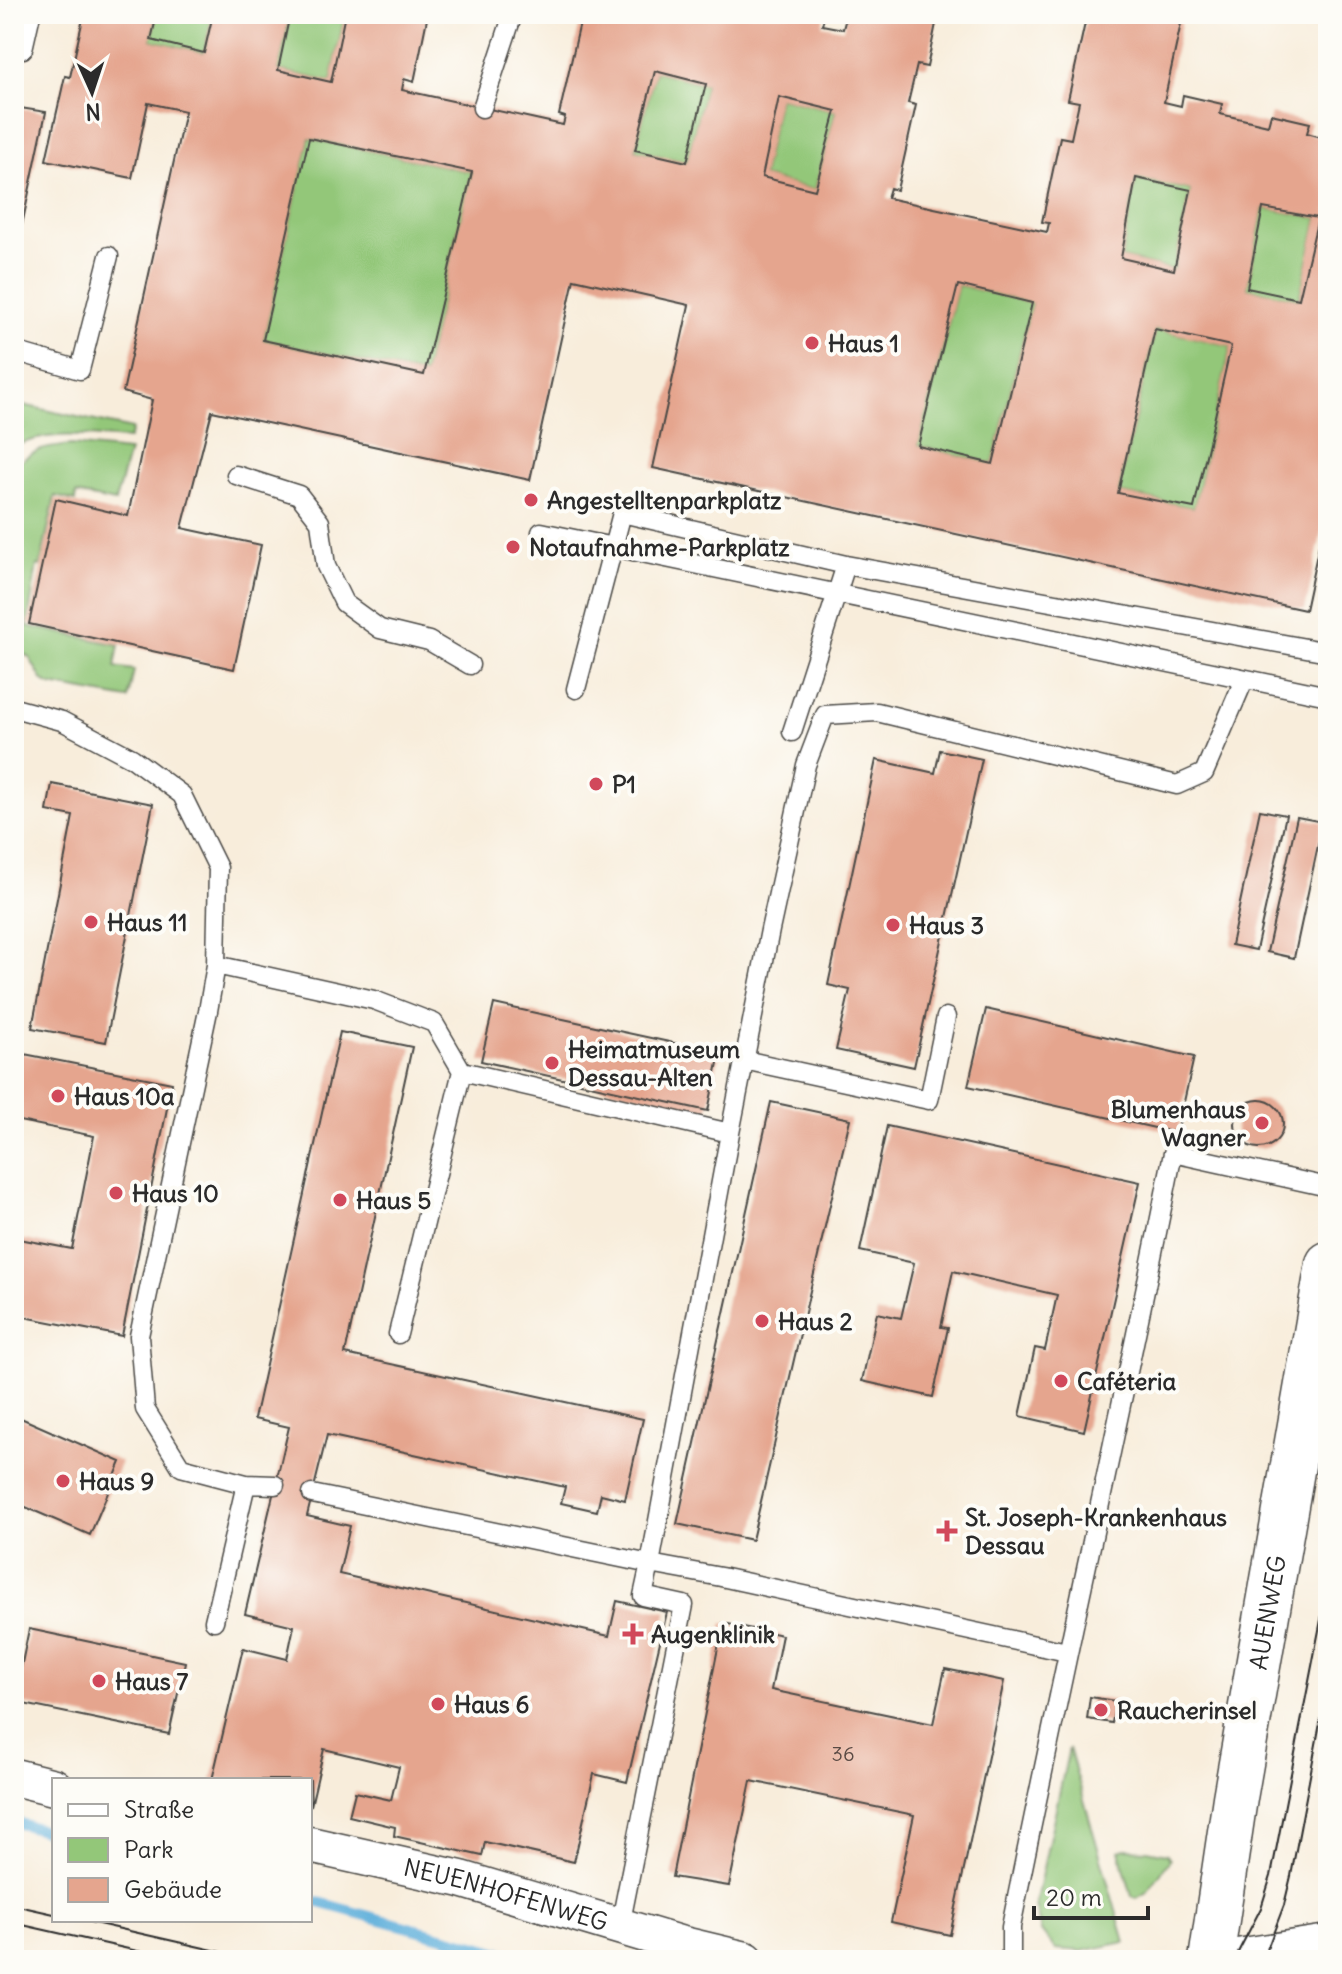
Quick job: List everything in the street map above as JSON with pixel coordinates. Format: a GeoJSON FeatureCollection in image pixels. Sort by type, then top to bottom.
{"type":"FeatureCollection","features":[{"type":"Feature","properties":{"kind":"main road","name":"AUENWEG"},"geometry":{"type":"LineString","coordinates":[[1211,1960],[1245,1739],[1328,1264]]}},
{"type":"Feature","properties":{"kind":"street"},"geometry":{"type":"LineString","coordinates":[[14,1777],[52,1786]]}},
{"type":"Feature","properties":{"kind":"street","name":"NEUENHOFENWEG"},"geometry":{"type":"LineString","coordinates":[[312,1845],[461,1879],[738,1959]]}},
{"type":"Feature","properties":{"kind":"street"},"geometry":{"type":"LineString","coordinates":[[1218,1960],[1328,1943]]}},
{"type":"Feature","properties":{"kind":"lane"},"geometry":{"type":"LineString","coordinates":[[14,47],[23,49],[31,14]]}},
{"type":"Feature","properties":{"kind":"lane"},"geometry":{"type":"LineString","coordinates":[[482,108],[513,14]]}},
{"type":"Feature","properties":{"kind":"lane"},"geometry":{"type":"LineString","coordinates":[[14,351],[80,370],[109,256]]}},
{"type":"Feature","properties":{"kind":"lane"},"geometry":{"type":"LineString","coordinates":[[236,475],[299,495],[320,522],[326,566],[344,603],[380,629],[429,641],[470,665]]}},
{"type":"Feature","properties":{"kind":"lane"},"geometry":{"type":"LineString","coordinates":[[576,689],[622,513],[846,565],[1328,652]]}},
{"type":"Feature","properties":{"kind":"lane"},"geometry":{"type":"LineString","coordinates":[[541,532],[1328,696]]}},
{"type":"Feature","properties":{"kind":"lane"},"geometry":{"type":"LineString","coordinates":[[792,732],[846,565]]}},
{"type":"Feature","properties":{"kind":"lane"},"geometry":{"type":"LineString","coordinates":[[620,1926],[684,1605],[643,1596],[744,1060],[806,765],[825,715],[877,712],[1177,785],[1204,773],[1244,680]]}},
{"type":"Feature","properties":{"kind":"lane"},"geometry":{"type":"LineString","coordinates":[[14,708],[62,721],[132,758],[182,795],[218,868],[216,965],[139,1336],[145,1409],[181,1467],[246,1484],[275,1485]]}},
{"type":"Feature","properties":{"kind":"lane"},"geometry":{"type":"LineString","coordinates":[[216,965],[374,1000],[434,1023],[462,1071],[398,1334]]}},
{"type":"Feature","properties":{"kind":"lane"},"geometry":{"type":"LineString","coordinates":[[744,1060],[929,1100],[946,1017]]}},
{"type":"Feature","properties":{"kind":"lane"},"geometry":{"type":"LineString","coordinates":[[462,1071],[730,1133]]}},
{"type":"Feature","properties":{"kind":"lane"},"geometry":{"type":"LineString","coordinates":[[1011,1960],[1011,1927],[1173,1153],[1328,1187]]}},
{"type":"Feature","properties":{"kind":"lane"},"geometry":{"type":"LineString","coordinates":[[214,1621],[246,1484]]}},
{"type":"Feature","properties":{"kind":"lane"},"geometry":{"type":"LineString","coordinates":[[312,1494],[721,1577],[1067,1652]]}},
{"type":"Feature","properties":{"kind":"green space"},"geometry":{"type":"Polygon","coordinates":[[[157,14],[213,14],[204,53],[151,40],[157,14]]]}},
{"type":"Feature","properties":{"kind":"green space"},"geometry":{"type":"Polygon","coordinates":[[[290,14],[345,14],[331,82],[278,70],[290,14]]]}},
{"type":"Feature","properties":{"kind":"green space"},"geometry":{"type":"Polygon","coordinates":[[[655,71],[706,84],[687,162],[635,150],[655,71]]]}},
{"type":"Feature","properties":{"kind":"green space"},"geometry":{"type":"Polygon","coordinates":[[[779,97],[836,111],[815,190],[762,177],[779,97]]]}},
{"type":"Feature","properties":{"kind":"green space"},"geometry":{"type":"Polygon","coordinates":[[[309,138],[472,172],[424,375],[263,340],[309,138]]]}},
{"type":"Feature","properties":{"kind":"green space"},"geometry":{"type":"Polygon","coordinates":[[[1136,178],[1191,190],[1174,270],[1121,258],[1136,178]]]}},
{"type":"Feature","properties":{"kind":"green space"},"geometry":{"type":"Polygon","coordinates":[[[1263,208],[1318,218],[1299,299],[1247,288],[1263,208]]]}},
{"type":"Feature","properties":{"kind":"green space"},"geometry":{"type":"Polygon","coordinates":[[[958,285],[1032,303],[993,464],[918,446],[958,285]]]}},
{"type":"Feature","properties":{"kind":"green space"},"geometry":{"type":"Polygon","coordinates":[[[1155,329],[1231,346],[1194,508],[1118,493],[1155,329]]]}},
{"type":"Feature","properties":{"kind":"green space"},"geometry":{"type":"Polygon","coordinates":[[[14,403],[132,429],[129,439],[56,436],[14,447],[14,403]]]}},
{"type":"Feature","properties":{"kind":"green space"},"geometry":{"type":"Polygon","coordinates":[[[72,445],[129,451],[115,502],[76,494],[75,501],[55,496],[40,566],[37,565],[27,626],[119,645],[115,667],[134,670],[128,699],[51,685],[43,681],[29,657],[14,649],[14,467],[41,450],[72,445]]]}},
{"type":"Feature","properties":{"kind":"green space"},"geometry":{"type":"Polygon","coordinates":[[[1069,1748],[1125,1942],[1082,1951],[1055,1949],[1041,1931],[1035,1905],[1069,1748]]]}},
{"type":"Feature","properties":{"kind":"green space"},"geometry":{"type":"Polygon","coordinates":[[[1119,1851],[1167,1854],[1170,1860],[1147,1892],[1137,1898],[1132,1896],[1119,1851]]]}},
{"type":"Feature","properties":{"kind":"building","name":"Haus 1"},"geometry":{"type":"Polygon","coordinates":[[[84,14],[157,14],[151,40],[204,53],[213,14],[290,14],[278,70],[331,82],[345,14],[428,14],[414,82],[404,79],[402,90],[563,125],[565,117],[559,115],[582,14],[825,14],[822,25],[843,29],[847,14],[938,14],[927,67],[917,65],[908,103],[916,105],[897,190],[890,188],[887,198],[1047,232],[1049,223],[1042,222],[1060,137],[1071,139],[1079,102],[1068,100],[1087,14],[1183,14],[1164,102],[1181,106],[1183,95],[1222,104],[1220,114],[1268,125],[1271,114],[1310,123],[1307,133],[1328,139],[1328,503],[1305,610],[653,468],[689,305],[574,279],[530,480],[212,411],[182,528],[261,545],[234,669],[29,624],[56,499],[128,516],[152,400],[123,392],[185,111],[148,103],[132,178],[46,160],[65,76],[70,77],[84,14]],[[655,71],[635,150],[687,162],[706,84],[655,71]],[[779,97],[762,177],[815,190],[836,111],[779,97]],[[309,138],[263,340],[424,375],[472,172],[309,138]],[[1136,178],[1121,258],[1174,270],[1191,190],[1136,178]],[[1263,208],[1247,288],[1299,299],[1318,218],[1263,208]],[[958,285],[918,446],[993,464],[1032,303],[958,285]],[[1155,329],[1118,493],[1194,508],[1231,346],[1155,329]]]}},
{"type":"Feature","properties":{"kind":"building"},"geometry":{"type":"Polygon","coordinates":[[[14,107],[46,112],[15,258],[14,257],[14,107]]]}},
{"type":"Feature","properties":{"kind":"building","name":"Haus 3"},"geometry":{"type":"Polygon","coordinates":[[[940,750],[982,759],[914,1067],[836,1050],[850,990],[828,985],[876,760],[935,773],[940,750]]]}},
{"type":"Feature","properties":{"kind":"building","name":"Haus 11"},"geometry":{"type":"Polygon","coordinates":[[[52,784],[153,804],[106,1042],[32,1028],[73,816],[47,811],[52,784]]]}},
{"type":"Feature","properties":{"kind":"building"},"geometry":{"type":"Polygon","coordinates":[[[1260,810],[1286,815],[1256,950],[1231,945],[1260,810]]]}},
{"type":"Feature","properties":{"kind":"building"},"geometry":{"type":"Polygon","coordinates":[[[1297,817],[1323,822],[1294,958],[1267,952],[1297,817]]]}},
{"type":"Feature","properties":{"kind":"building"},"geometry":{"type":"Polygon","coordinates":[[[494,1004],[720,1053],[708,1111],[481,1061],[494,1004]]]}},
{"type":"Feature","properties":{"kind":"building"},"geometry":{"type":"Polygon","coordinates":[[[986,1009],[1194,1057],[1177,1133],[968,1086],[986,1009]]]}},
{"type":"Feature","properties":{"kind":"building","name":"Haus 6"},"geometry":{"type":"Polygon","coordinates":[[[340,1032],[412,1047],[345,1354],[643,1419],[625,1500],[601,1494],[597,1511],[561,1503],[565,1487],[327,1435],[307,1516],[350,1526],[339,1574],[609,1636],[617,1601],[667,1612],[627,1782],[594,1774],[574,1862],[485,1842],[482,1856],[394,1836],[395,1827],[349,1816],[355,1792],[391,1800],[399,1767],[324,1749],[312,1802],[312,1778],[212,1778],[243,1648],[287,1659],[294,1626],[245,1614],[289,1427],[254,1419],[340,1032]]]}},
{"type":"Feature","properties":{"kind":"building","name":"Haus 10"},"geometry":{"type":"Polygon","coordinates":[[[14,1052],[172,1083],[122,1336],[14,1315],[14,1238],[72,1249],[94,1136],[14,1120],[14,1052]]]}},
{"type":"Feature","properties":{"kind":"building"},"geometry":{"type":"Polygon","coordinates":[[[1259,1100],[1276,1107],[1283,1124],[1276,1141],[1259,1148],[1242,1141],[1235,1124],[1242,1107],[1259,1100]]]}},
{"type":"Feature","properties":{"kind":"building","name":"Haus 2"},"geometry":{"type":"Polygon","coordinates":[[[771,1102],[850,1119],[752,1540],[677,1524],[771,1102]]]}},
{"type":"Feature","properties":{"kind":"building"},"geometry":{"type":"Polygon","coordinates":[[[887,1126],[1140,1182],[1084,1431],[1020,1416],[1035,1348],[1045,1350],[1057,1295],[953,1271],[941,1327],[948,1328],[933,1397],[862,1381],[877,1313],[901,1318],[914,1263],[860,1251],[887,1126]]]}},
{"type":"Feature","properties":{"kind":"building","name":"Haus 9"},"geometry":{"type":"Polygon","coordinates":[[[14,1415],[121,1462],[90,1535],[14,1502],[14,1415]]]}},
{"type":"Feature","properties":{"kind":"building"},"geometry":{"type":"Polygon","coordinates":[[[723,1623],[782,1635],[771,1690],[933,1724],[945,1669],[1004,1681],[950,1935],[891,1922],[914,1815],[751,1781],[729,1886],[672,1877],[723,1623]]]}},
{"type":"Feature","properties":{"kind":"building","name":"Haus 7"},"geometry":{"type":"Polygon","coordinates":[[[29,1629],[185,1662],[169,1734],[14,1702],[29,1629]]]}},
{"type":"Feature","properties":{"kind":"building","name":"Raucherinsel"},"geometry":{"type":"Polygon","coordinates":[[[1090,1697],[1116,1701],[1112,1723],[1087,1719],[1090,1697]]]}},
{"type":"Feature","properties":{"kind":"waterway"},"geometry":{"type":"LineString","coordinates":[[14,1822],[52,1832]]}},
{"type":"Feature","properties":{"kind":"waterway"},"geometry":{"type":"LineString","coordinates":[[312,1901],[527,1960]]}},
{"type":"Feature","properties":{"kind":"tram line"},"geometry":{"type":"LineString","coordinates":[[1234,1960],[1261,1908],[1271,1876],[1328,1584]]}},
{"type":"Feature","properties":{"kind":"tram line"},"geometry":{"type":"LineString","coordinates":[[1263,1960],[1284,1905],[1291,1876],[1328,1681]]}},
{"type":"Feature","properties":{"kind":"tram line"},"geometry":{"type":"LineString","coordinates":[[14,1905],[52,1914]]}},
{"type":"Feature","properties":{"kind":"tram line"},"geometry":{"type":"LineString","coordinates":[[90,1922],[257,1960]]}},
{"type":"Feature","properties":{"kind":"tram line"},"geometry":{"type":"LineString","coordinates":[[14,1923],[177,1960]]}},
{"type":"Feature","properties":{"kind":"place","name":"Haus 1"},"geometry":{"type":"Point","coordinates":[812,343]}},
{"type":"Feature","properties":{"kind":"place","name":"Angestelltenparkplatz"},"geometry":{"type":"Point","coordinates":[531,500]}},
{"type":"Feature","properties":{"kind":"place","name":"Notaufnahme-Parkplatz"},"geometry":{"type":"Point","coordinates":[513,547]}},
{"type":"Feature","properties":{"kind":"place","name":"P1"},"geometry":{"type":"Point","coordinates":[596,784]}},
{"type":"Feature","properties":{"kind":"place","name":"Haus 11"},"geometry":{"type":"Point","coordinates":[91,922]}},
{"type":"Feature","properties":{"kind":"place","name":"Haus 3"},"geometry":{"type":"Point","coordinates":[893,925]}},
{"type":"Feature","properties":{"kind":"place","name":"Heimatmuseum Dessau-Alten"},"geometry":{"type":"Point","coordinates":[552,1063]}},
{"type":"Feature","properties":{"kind":"place","name":"Haus 10a"},"geometry":{"type":"Point","coordinates":[58,1096]}},
{"type":"Feature","properties":{"kind":"place","name":"Blumenhaus Wagner"},"geometry":{"type":"Point","coordinates":[1262,1123]}},
{"type":"Feature","properties":{"kind":"place","name":"Haus 10"},"geometry":{"type":"Point","coordinates":[116,1193]}},
{"type":"Feature","properties":{"kind":"place","name":"Haus 5"},"geometry":{"type":"Point","coordinates":[340,1200]}},
{"type":"Feature","properties":{"kind":"place","name":"Haus 2"},"geometry":{"type":"Point","coordinates":[762,1321]}},
{"type":"Feature","properties":{"kind":"place","name":"Caféteria"},"geometry":{"type":"Point","coordinates":[1061,1381]}},
{"type":"Feature","properties":{"kind":"place","name":"Haus 9"},"geometry":{"type":"Point","coordinates":[63,1481]}},
{"type":"Feature","properties":{"kind":"place","name":"St. Joseph-Krankenhaus Dessau"},"geometry":{"type":"Point","coordinates":[947,1531]}},
{"type":"Feature","properties":{"kind":"place","name":"Augenklinik"},"geometry":{"type":"Point","coordinates":[633,1634]}},
{"type":"Feature","properties":{"kind":"place","name":"Haus 7"},"geometry":{"type":"Point","coordinates":[99,1681]}},
{"type":"Feature","properties":{"kind":"place","name":"Haus 6"},"geometry":{"type":"Point","coordinates":[438,1704]}},
{"type":"Feature","properties":{"kind":"place","name":"Raucherinsel"},"geometry":{"type":"Point","coordinates":[1101,1710]}}]}
